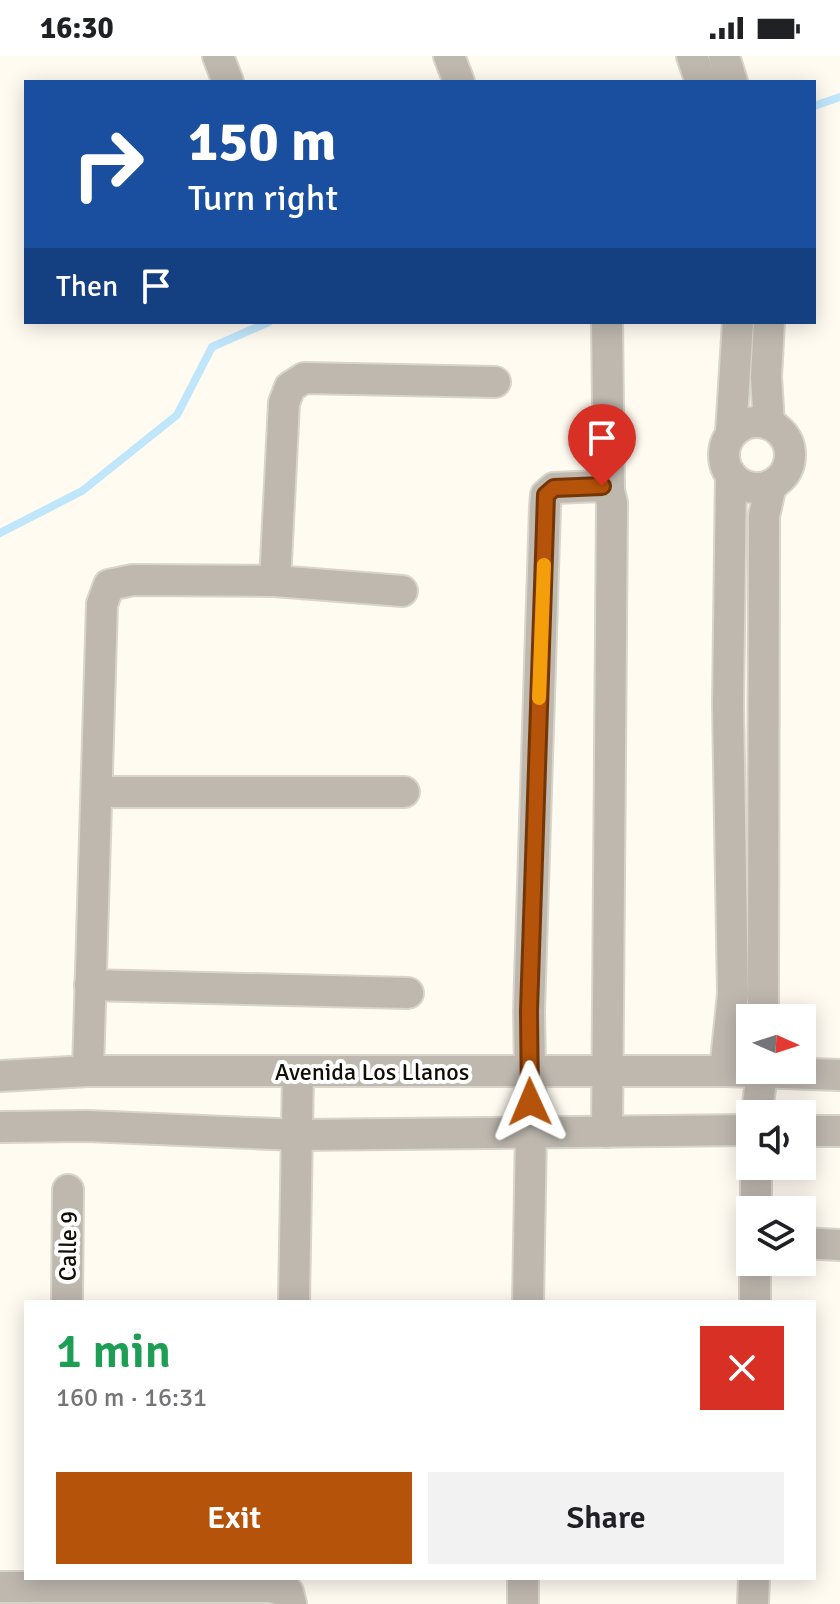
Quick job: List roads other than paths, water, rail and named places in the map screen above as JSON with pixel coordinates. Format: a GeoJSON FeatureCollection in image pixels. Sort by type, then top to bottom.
{"type":"FeatureCollection","features":[{"type":"Feature","properties":{"kind":"street"},"geometry":{"type":"LineString","coordinates":[[218,56],[227,80]]}},
{"type":"Feature","properties":{"kind":"street"},"geometry":{"type":"LineString","coordinates":[[449,56],[458,80]]}},
{"type":"Feature","properties":{"kind":"street"},"geometry":{"type":"LineString","coordinates":[[692,56],[700,80]]}},
{"type":"Feature","properties":{"kind":"street"},"geometry":{"type":"LineString","coordinates":[[724,56],[731,80]]}},
{"type":"Feature","properties":{"kind":"street"},"geometry":{"type":"LineString","coordinates":[[607,324],[609,491],[612,503],[607,1132]]}},
{"type":"Feature","properties":{"kind":"street"},"geometry":{"type":"LineString","coordinates":[[738,324],[731,433],[723,454],[725,466],[731,475],[749,487],[771,485]]}},
{"type":"Feature","properties":{"kind":"street"},"geometry":{"type":"LineString","coordinates":[[769,324],[766,377],[769,424]]}},
{"type":"Feature","properties":{"kind":"street"},"geometry":{"type":"LineString","coordinates":[[275,581],[284,403],[290,387],[304,378],[495,382]]}},
{"type":"Feature","properties":{"kind":"street"},"geometry":{"type":"LineString","coordinates":[[731,433],[749,422],[769,424],[785,438],[789,448],[786,470],[771,485],[764,516],[763,1004]]}},
{"type":"Feature","properties":{"kind":"street"},"geometry":{"type":"LineString","coordinates":[[725,1071],[733,994],[728,705],[731,475]]}},
{"type":"Feature","properties":{"kind":"street"},"geometry":{"type":"LineString","coordinates":[[528,1300],[529,1072],[546,495],[554,488],[602,486],[609,491]]}},
{"type":"Feature","properties":{"kind":"street"},"geometry":{"type":"LineString","coordinates":[[88,1071],[102,604],[109,585],[133,580],[275,581],[402,591]]}},
{"type":"Feature","properties":{"kind":"street"},"geometry":{"type":"LineString","coordinates":[[97,792],[404,792]]}},
{"type":"Feature","properties":{"kind":"street"},"geometry":{"type":"LineString","coordinates":[[90,985],[408,993]]}},
{"type":"Feature","properties":{"kind":"street","name":"Avenida Los Llanos"},"geometry":{"type":"LineString","coordinates":[[0,1076],[88,1071],[736,1071]]}},
{"type":"Feature","properties":{"kind":"street"},"geometry":{"type":"LineString","coordinates":[[294,1300],[298,1072]]}},
{"type":"Feature","properties":{"kind":"street","name":"Avenida Los Llanos"},"geometry":{"type":"LineString","coordinates":[[816,1074],[840,1075]]}},
{"type":"Feature","properties":{"kind":"street"},"geometry":{"type":"LineString","coordinates":[[0,1127],[87,1126],[298,1135],[736,1130]]}},
{"type":"Feature","properties":{"kind":"street"},"geometry":{"type":"LineString","coordinates":[[816,1131],[840,1131]]}},
{"type":"Feature","properties":{"kind":"street","name":"Calle 9"},"geometry":{"type":"LineString","coordinates":[[67,1300],[68,1190]]}},
{"type":"Feature","properties":{"kind":"street"},"geometry":{"type":"LineString","coordinates":[[816,1244],[840,1245]]}},
{"type":"Feature","properties":{"kind":"street"},"geometry":{"type":"LineString","coordinates":[[755,1276],[755,1300]]}},
{"type":"Feature","properties":{"kind":"street"},"geometry":{"type":"LineString","coordinates":[[523,1580],[523,1604]]}},
{"type":"Feature","properties":{"kind":"street"},"geometry":{"type":"LineString","coordinates":[[753,1604],[754,1580]]}},
{"type":"Feature","properties":{"kind":"street"},"geometry":{"type":"LineString","coordinates":[[0,1587],[62,1590],[271,1587],[289,1598]]}},
{"type":"Feature","properties":{"kind":"waterway"},"geometry":{"type":"LineString","coordinates":[[816,105],[840,97]]}},
{"type":"Feature","properties":{"kind":"waterway"},"geometry":{"type":"LineString","coordinates":[[0,533],[82,491],[177,415],[212,347],[264,324]]}}]}
